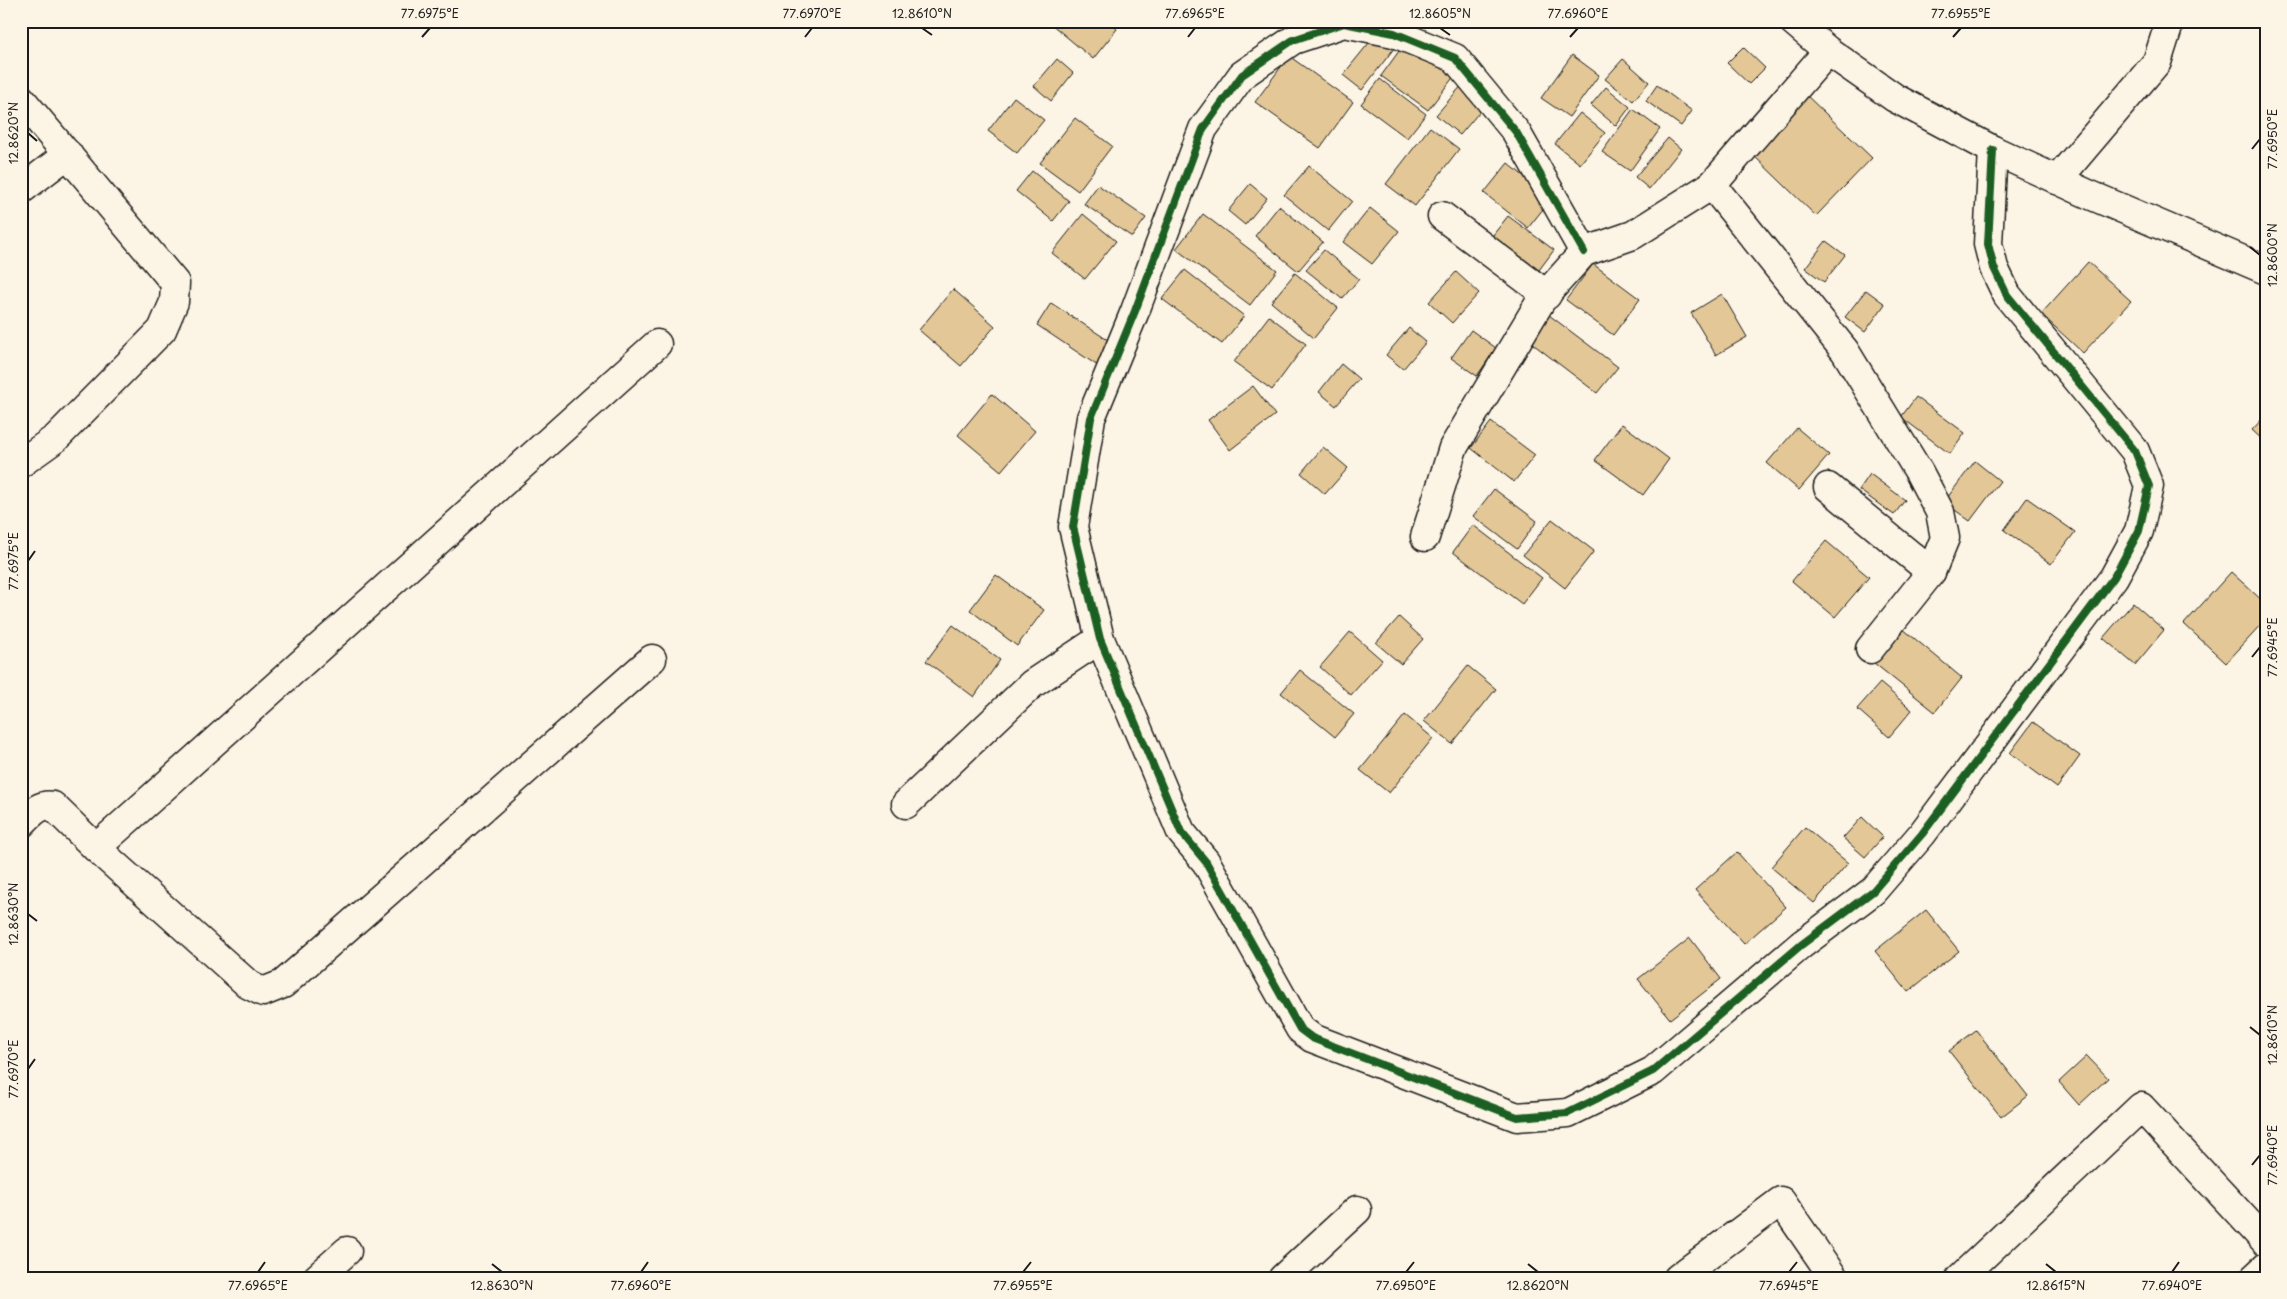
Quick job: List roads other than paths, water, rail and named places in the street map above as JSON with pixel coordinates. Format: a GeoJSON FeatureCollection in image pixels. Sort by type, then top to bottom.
{"type":"FeatureCollection","features":[{"type":"Feature","properties":{"kind":"street"},"geometry":{"type":"LineString","coordinates":[[1793,21],[1828,51],[1895,98],[1993,150],[2266,270]]}},
{"type":"Feature","properties":{"kind":"street"},"geometry":{"type":"LineString","coordinates":[[2058,180],[2157,62],[2170,21]]}},
{"type":"Feature","properties":{"kind":"street"},"geometry":{"type":"LineString","coordinates":[[1584,252],[1516,132],[1455,58],[1394,33],[1344,23],[1293,40],[1242,74],[1202,128],[1135,311],[1091,418],[1073,527],[1100,639],[1181,832],[1206,862],[1300,1029],[1312,1038],[1517,1117],[1568,1112],[1653,1071],[1801,945],[1873,891],[1922,834],[2114,577],[2139,531],[2149,486],[2135,451],[2006,295],[1994,268],[1988,244],[1993,150]]}},
{"type":"Feature","properties":{"kind":"street"},"geometry":{"type":"LineString","coordinates":[[1425,537],[1452,448],[1546,295],[1584,252],[1633,236],[1712,185],[1828,51]]}},
{"type":"Feature","properties":{"kind":"street"},"geometry":{"type":"LineString","coordinates":[[21,99],[175,282],[174,302],[162,330],[56,438],[21,463]]}},
{"type":"Feature","properties":{"kind":"street"},"geometry":{"type":"LineString","coordinates":[[21,190],[68,154]]}},
{"type":"Feature","properties":{"kind":"street"},"geometry":{"type":"LineString","coordinates":[[1712,185],[1845,352],[1919,472],[1940,512],[1945,538],[1932,572],[1870,649]]}},
{"type":"Feature","properties":{"kind":"street"},"geometry":{"type":"LineString","coordinates":[[1442,216],[1546,295]]}},
{"type":"Feature","properties":{"kind":"street"},"geometry":{"type":"LineString","coordinates":[[96,848],[657,344]]}},
{"type":"Feature","properties":{"kind":"street"},"geometry":{"type":"LineString","coordinates":[[1828,486],[1932,572]]}},
{"type":"Feature","properties":{"kind":"street"},"geometry":{"type":"LineString","coordinates":[[906,804],[1032,684],[1100,639]]}},
{"type":"Feature","properties":{"kind":"street"},"geometry":{"type":"LineString","coordinates":[[21,824],[39,807],[46,804],[52,806],[249,986],[263,992],[283,984],[652,659]]}},
{"type":"Feature","properties":{"kind":"street"},"geometry":{"type":"LineString","coordinates":[[1960,1278],[2141,1107],[2266,1242]]}},
{"type":"Feature","properties":{"kind":"street"},"geometry":{"type":"LineString","coordinates":[[1678,1278],[1781,1201],[1834,1278]]}},
{"type":"Feature","properties":{"kind":"street"},"geometry":{"type":"LineString","coordinates":[[1283,1278],[1357,1210]]}},
{"type":"Feature","properties":{"kind":"street"},"geometry":{"type":"LineString","coordinates":[[317,1278],[347,1251]]}},
{"type":"Feature","properties":{"kind":"street"},"geometry":{"type":"LineString","coordinates":[[2254,1278],[2266,1267]]}}]}
